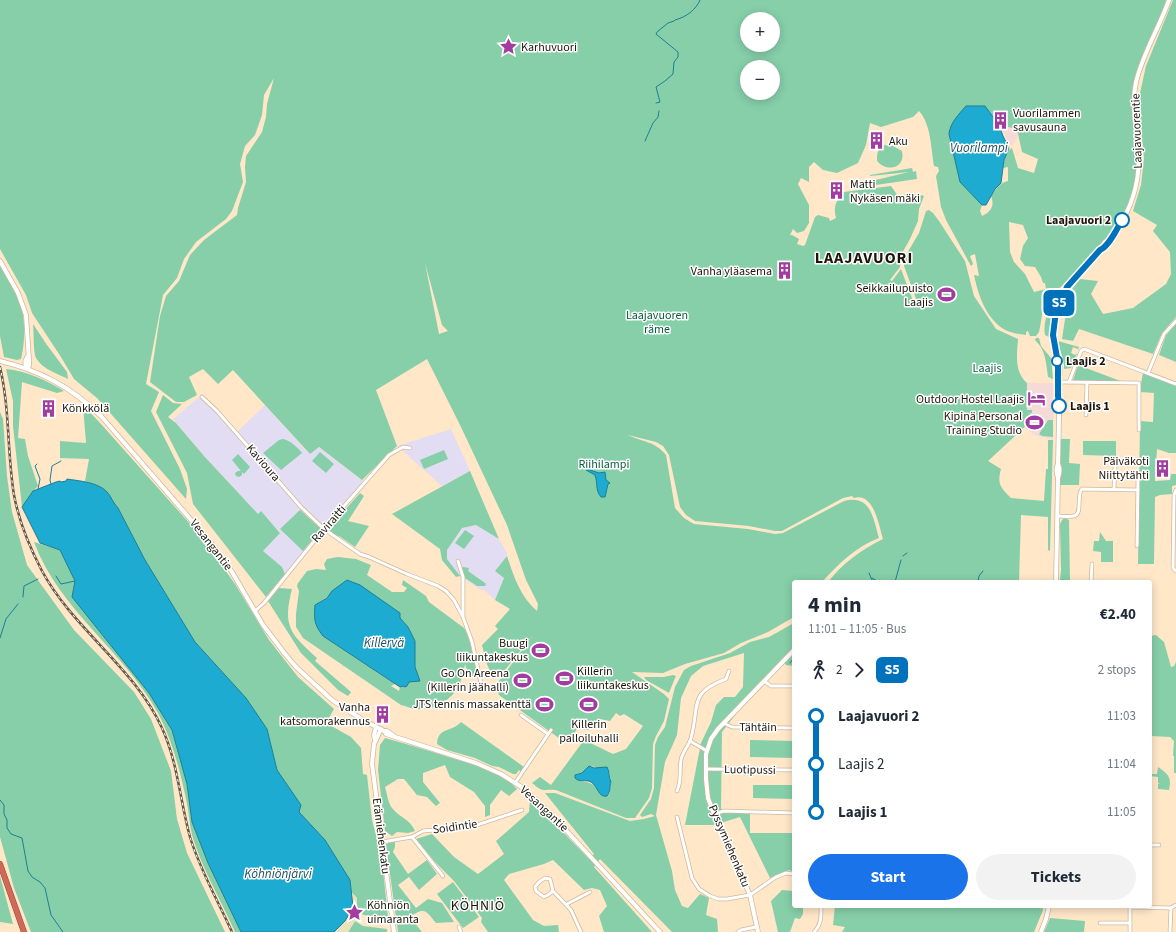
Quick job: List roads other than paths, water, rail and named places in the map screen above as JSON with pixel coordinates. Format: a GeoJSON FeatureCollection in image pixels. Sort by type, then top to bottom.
{"type":"FeatureCollection","features":[{"type":"Feature","properties":{"kind":"highway"},"geometry":{"type":"LineString","coordinates":[[0,864],[24,932]]}},
{"type":"Feature","properties":{"kind":"street","name":"Laajavuorentie"},"geometry":{"type":"LineString","coordinates":[[1056,580],[1058,478],[1056,475],[1056,467],[1058,464],[1060,366],[1058,363],[1054,342],[1053,328],[1055,316],[1059,303],[1067,287],[1101,247],[1111,238],[1126,213],[1138,178],[1138,148],[1134,104],[1136,83],[1145,55],[1169,0]]}},
{"type":"Feature","properties":{"kind":"street"},"geometry":{"type":"LineString","coordinates":[[0,262],[18,293],[26,315],[29,338],[29,366],[27,368]]}},
{"type":"Feature","properties":{"kind":"street"},"geometry":{"type":"LineString","coordinates":[[1148,373],[1164,334],[1176,321]]}},
{"type":"Feature","properties":{"kind":"street"},"geometry":{"type":"LineString","coordinates":[[1069,382],[1081,351],[1084,349],[1176,384]]}},
{"type":"Feature","properties":{"kind":"street","name":"Vesangantie"},"geometry":{"type":"LineString","coordinates":[[0,361],[27,368],[48,377],[67,388],[89,404],[101,416],[212,544],[232,572],[271,636],[285,654],[306,677],[332,700],[394,736],[476,763],[501,774],[515,783],[533,796],[552,815],[660,932]]}},
{"type":"Feature","properties":{"kind":"street","name":"Laajavuorentie"},"geometry":{"type":"LineString","coordinates":[[1058,363],[1059,399]]}},
{"type":"Feature","properties":{"kind":"street"},"geometry":{"type":"LineString","coordinates":[[1060,382],[1139,383],[1139,430]]}},
{"type":"Feature","properties":{"kind":"street"},"geometry":{"type":"LineString","coordinates":[[1086,415],[1087,383]]}},
{"type":"Feature","properties":{"kind":"street","name":"Kavioura"},"geometry":{"type":"LineString","coordinates":[[202,397],[217,411],[304,511],[324,529],[360,554],[438,586],[446,591],[454,600],[463,617]]}},
{"type":"Feature","properties":{"kind":"street","name":"Raviraitti"},"geometry":{"type":"LineString","coordinates":[[255,611],[389,455],[403,447],[410,448]]}},
{"type":"Feature","properties":{"kind":"street"},"geometry":{"type":"LineString","coordinates":[[1114,489],[1115,465]]}},
{"type":"Feature","properties":{"kind":"street"},"geometry":{"type":"LineString","coordinates":[[1137,546],[1138,477]]}},
{"type":"Feature","properties":{"kind":"street"},"geometry":{"type":"LineString","coordinates":[[1057,516],[1073,516],[1077,514],[1079,510],[1079,492],[1082,489],[1138,490]]}},
{"type":"Feature","properties":{"kind":"street"},"geometry":{"type":"LineString","coordinates":[[1176,490],[1174,495],[1175,541],[1173,568],[1176,572]]}},
{"type":"Feature","properties":{"kind":"street"},"geometry":{"type":"LineString","coordinates":[[458,561],[463,576],[463,617],[472,642],[482,688]]}},
{"type":"Feature","properties":{"kind":"street"},"geometry":{"type":"LineString","coordinates":[[1091,580],[1092,564]]}},
{"type":"Feature","properties":{"kind":"street","name":"Pyssymiehenkatu"},"geometry":{"type":"LineString","coordinates":[[758,932],[750,895],[714,814],[707,790],[707,751],[711,739],[723,723],[792,652]]}},
{"type":"Feature","properties":{"kind":"street"},"geometry":{"type":"LineString","coordinates":[[677,791],[680,785],[681,759],[690,741],[698,697],[706,688],[726,679],[729,671]]}},
{"type":"Feature","properties":{"kind":"street"},"geometry":{"type":"LineString","coordinates":[[764,681],[771,686],[792,686]]}},
{"type":"Feature","properties":{"kind":"street"},"geometry":{"type":"LineString","coordinates":[[521,715],[548,734]]}},
{"type":"Feature","properties":{"kind":"street","name":"Tähtäin"},"geometry":{"type":"LineString","coordinates":[[723,723],[732,727],[792,728]]}},
{"type":"Feature","properties":{"kind":"street","name":"Erämiehenkatu"},"geometry":{"type":"LineString","coordinates":[[380,729],[374,735],[375,740],[372,753],[372,764],[394,932]]}},
{"type":"Feature","properties":{"kind":"street"},"geometry":{"type":"LineString","coordinates":[[515,783],[551,730]]}},
{"type":"Feature","properties":{"kind":"street"},"geometry":{"type":"LineString","coordinates":[[690,741],[707,751]]}},
{"type":"Feature","properties":{"kind":"street","name":"Luotipussi"},"geometry":{"type":"LineString","coordinates":[[706,769],[792,770]]}},
{"type":"Feature","properties":{"kind":"street","name":"Soidintie"},"geometry":{"type":"LineString","coordinates":[[382,842],[412,837],[423,831],[470,827],[512,812],[522,810]]}},
{"type":"Feature","properties":{"kind":"street"},"geometry":{"type":"LineString","coordinates":[[714,814],[724,811],[792,812]]}},
{"type":"Feature","properties":{"kind":"street"},"geometry":{"type":"LineString","coordinates":[[676,817],[690,873],[699,889],[710,896],[722,899],[750,895],[776,877],[786,873],[792,874]]}},
{"type":"Feature","properties":{"kind":"street"},"geometry":{"type":"LineString","coordinates":[[412,837],[442,876]]}},
{"type":"Feature","properties":{"kind":"street"},"geometry":{"type":"LineString","coordinates":[[1152,845],[1159,845]]}},
{"type":"Feature","properties":{"kind":"street"},"geometry":{"type":"LineString","coordinates":[[553,890],[544,897],[536,891],[535,887],[539,882],[547,878],[551,881],[553,890],[567,904],[581,932]]}},
{"type":"Feature","properties":{"kind":"street"},"geometry":{"type":"LineString","coordinates":[[567,904],[590,892]]}},
{"type":"Feature","properties":{"kind":"street"},"geometry":{"type":"LineString","coordinates":[[1152,908],[1171,908],[1176,905]]}},
{"type":"Feature","properties":{"kind":"street"},"geometry":{"type":"LineString","coordinates":[[814,932],[820,925],[821,908]]}},
{"type":"Feature","properties":{"kind":"street"},"geometry":{"type":"LineString","coordinates":[[1041,932],[1048,908]]}},
{"type":"Feature","properties":{"kind":"street"},"geometry":{"type":"LineString","coordinates":[[1130,908],[1130,932]]}},
{"type":"Feature","properties":{"kind":"street"},"geometry":{"type":"LineString","coordinates":[[1170,932],[1171,908]]}},
{"type":"Feature","properties":{"kind":"street"},"geometry":{"type":"LineString","coordinates":[[1100,922],[1130,923]]}},
{"type":"Feature","properties":{"kind":"street"},"geometry":{"type":"LineString","coordinates":[[459,927],[461,932]]}},
{"type":"Feature","properties":{"kind":"street"},"geometry":{"type":"LineString","coordinates":[[738,932],[756,927]]}},
{"type":"Feature","properties":{"kind":"water","name":"Vuorilampi"},"geometry":{"type":"Polygon","coordinates":[[[966,106],[985,106],[999,125],[1009,148],[1004,160],[1001,183],[995,189],[986,205],[982,205],[960,182],[949,134],[953,122],[966,106]]]}},
{"type":"Feature","properties":{"kind":"water","name":"Riihilampi"},"geometry":{"type":"Polygon","coordinates":[[[585,466],[590,470],[599,473],[605,472],[606,480],[610,483],[608,484],[605,497],[601,497],[599,494],[595,475],[586,470],[585,466]]]}},
{"type":"Feature","properties":{"kind":"water","name":"Köhniönjärvi"},"geometry":{"type":"Polygon","coordinates":[[[67,479],[94,484],[99,486],[108,494],[118,508],[145,560],[195,642],[246,698],[267,729],[277,770],[301,805],[299,812],[325,840],[350,880],[353,907],[345,921],[334,932],[241,932],[208,863],[192,822],[187,784],[172,730],[149,693],[72,597],[75,581],[60,550],[40,543],[22,507],[33,491],[56,482],[66,481],[67,479]]]}},
{"type":"Feature","properties":{"kind":"water","name":"Killervä"},"geometry":{"type":"Polygon","coordinates":[[[347,580],[360,585],[400,613],[400,618],[408,627],[415,641],[415,667],[420,681],[409,682],[407,686],[400,687],[323,636],[315,622],[315,605],[327,598],[332,591],[347,580]]]}},
{"type":"Feature","properties":{"kind":"water"},"geometry":{"type":"Polygon","coordinates":[[[589,766],[594,768],[607,767],[611,782],[607,796],[600,794],[591,782],[575,778],[575,775],[582,773],[589,766]]]}},
{"type":"Feature","properties":{"kind":"waterway"},"geometry":{"type":"LineString","coordinates":[[656,103],[660,102],[656,87],[673,74],[674,62],[678,57],[678,52],[656,34],[668,23],[690,13],[700,0]]}},
{"type":"Feature","properties":{"kind":"waterway"},"geometry":{"type":"LineString","coordinates":[[645,141],[653,123],[658,117],[659,111]]}},
{"type":"Feature","properties":{"kind":"waterway"},"geometry":{"type":"LineString","coordinates":[[51,484],[50,480],[52,466],[61,461]]}},
{"type":"Feature","properties":{"kind":"waterway"},"geometry":{"type":"LineString","coordinates":[[37,464],[35,466],[40,479],[38,489]]}},
{"type":"Feature","properties":{"kind":"waterway"},"geometry":{"type":"LineString","coordinates":[[903,556],[907,553]]}},
{"type":"Feature","properties":{"kind":"waterway"},"geometry":{"type":"LineString","coordinates":[[896,580],[901,560]]}},
{"type":"Feature","properties":{"kind":"waterway"},"geometry":{"type":"LineString","coordinates":[[978,580],[979,576],[983,571]]}},
{"type":"Feature","properties":{"kind":"waterway"},"geometry":{"type":"LineString","coordinates":[[869,573],[872,580]]}},
{"type":"Feature","properties":{"kind":"waterway"},"geometry":{"type":"LineString","coordinates":[[56,576],[61,584],[75,581]]}},
{"type":"Feature","properties":{"kind":"waterway"},"geometry":{"type":"LineString","coordinates":[[872,578],[876,580]]}},
{"type":"Feature","properties":{"kind":"waterway"},"geometry":{"type":"LineString","coordinates":[[23,597],[24,586],[38,579]]}},
{"type":"Feature","properties":{"kind":"waterway"},"geometry":{"type":"LineString","coordinates":[[0,638],[6,619],[18,604]]}},
{"type":"Feature","properties":{"kind":"waterway"},"geometry":{"type":"LineString","coordinates":[[0,800],[4,805],[7,828],[11,834],[22,838],[28,871],[32,877],[40,882],[45,888],[51,915],[63,932]]}},
{"type":"Feature","properties":{"kind":"railway"},"geometry":{"type":"LineString","coordinates":[[0,367],[7,415],[14,495],[29,544],[42,571],[55,592],[70,612],[136,686],[150,706],[162,728],[172,755],[194,849],[232,932]]}},
{"type":"Feature","properties":{"kind":"place","name":"Karhuvuori"},"geometry":{"type":"Point","coordinates":[508,47]}},
{"type":"Feature","properties":{"kind":"place","name":"Vuorilammen savusauna"},"geometry":{"type":"Point","coordinates":[1000,120]}},
{"type":"Feature","properties":{"kind":"place","name":"Aku"},"geometry":{"type":"Point","coordinates":[876,141]}},
{"type":"Feature","properties":{"kind":"place","name":"Matti Nykäsen mäki"},"geometry":{"type":"Point","coordinates":[837,191]}},
{"type":"Feature","properties":{"kind":"place","name":"Laajavuori 2"},"geometry":{"type":"Point","coordinates":[1122,220]}},
{"type":"Feature","properties":{"kind":"place","name":"Vanha yläasema"},"geometry":{"type":"Point","coordinates":[785,271]}},
{"type":"Feature","properties":{"kind":"place","name":"Seikkailupuisto Laajis"},"geometry":{"type":"Point","coordinates":[946,295]}},
{"type":"Feature","properties":{"kind":"place","name":"Laajis 2"},"geometry":{"type":"Point","coordinates":[1057,361]}},
{"type":"Feature","properties":{"kind":"place","name":"Outdoor Hostel Laajis"},"geometry":{"type":"Point","coordinates":[1037,399]}},
{"type":"Feature","properties":{"kind":"place","name":"Laajis 1"},"geometry":{"type":"Point","coordinates":[1059,406]}},
{"type":"Feature","properties":{"kind":"place","name":"Könkkölä"},"geometry":{"type":"Point","coordinates":[49,408]}},
{"type":"Feature","properties":{"kind":"place","name":"Kipinä Personal Training Studio"},"geometry":{"type":"Point","coordinates":[1035,423]}},
{"type":"Feature","properties":{"kind":"place","name":"Päiväkoti Niittytähti"},"geometry":{"type":"Point","coordinates":[1162,468]}},
{"type":"Feature","properties":{"kind":"place","name":"Buugi liikuntakeskus"},"geometry":{"type":"Point","coordinates":[541,650]}},
{"type":"Feature","properties":{"kind":"place","name":"Killerin liikuntakeskus"},"geometry":{"type":"Point","coordinates":[564,678]}},
{"type":"Feature","properties":{"kind":"place","name":"Go On Areena (Killerin jäähalli)"},"geometry":{"type":"Point","coordinates":[522,680]}},
{"type":"Feature","properties":{"kind":"place","name":"JTS tennis massakenttä"},"geometry":{"type":"Point","coordinates":[544,704]}},
{"type":"Feature","properties":{"kind":"place","name":"Killerin palloiluhalli"},"geometry":{"type":"Point","coordinates":[589,705]}},
{"type":"Feature","properties":{"kind":"place","name":"Vanha katsomorakennus"},"geometry":{"type":"Point","coordinates":[383,714]}},
{"type":"Feature","properties":{"kind":"place","name":"Köhniön uimaranta"},"geometry":{"type":"Point","coordinates":[354,912]}},
{"type":"Feature","properties":{"kind":"district","name":"LAAJAVUORI"},"geometry":{"type":"Point","coordinates":[864,258]}},
{"type":"Feature","properties":{"kind":"district","name":"KÖHNIÖ"},"geometry":{"type":"Point","coordinates":[478,906]}},
{"type":"Feature","properties":{"kind":"park label","name":"Laajavuoren räme"},"geometry":{"type":"Point","coordinates":[657,322]}},
{"type":"Feature","properties":{"kind":"park label","name":"Laajis"},"geometry":{"type":"Point","coordinates":[987,368]}}]}
